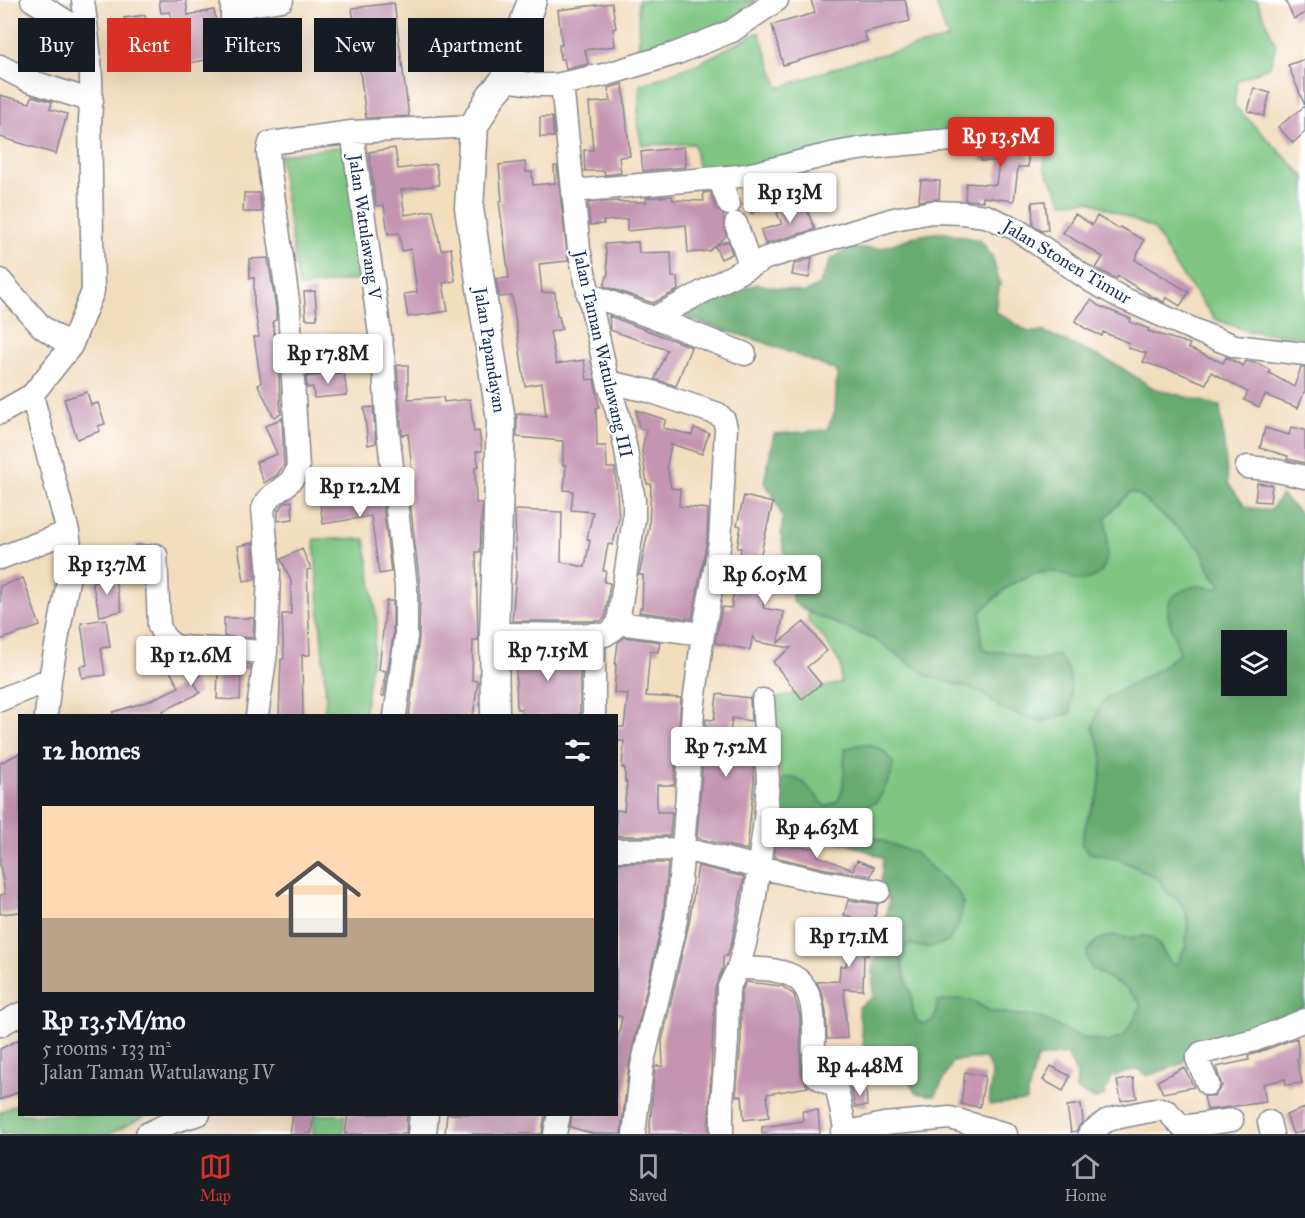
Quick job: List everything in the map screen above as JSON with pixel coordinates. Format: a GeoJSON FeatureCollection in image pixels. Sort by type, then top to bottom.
{"type":"FeatureCollection","features":[{"type":"Feature","properties":{"kind":"main road","name":"Jalan Papandayan"},"geometry":{"type":"LineString","coordinates":[[495,714],[494,633],[501,421],[469,208],[474,126],[490,96],[505,80],[532,0]]}},
{"type":"Feature","properties":{"kind":"main road"},"geometry":{"type":"LineString","coordinates":[[422,1134],[424,1116]]}},
{"type":"Feature","properties":{"kind":"street"},"geometry":{"type":"LineString","coordinates":[[32,0],[62,18]]}},
{"type":"Feature","properties":{"kind":"street"},"geometry":{"type":"LineString","coordinates":[[83,0],[85,18]]}},
{"type":"Feature","properties":{"kind":"street"},"geometry":{"type":"LineString","coordinates":[[232,13],[282,0]]}},
{"type":"Feature","properties":{"kind":"street"},"geometry":{"type":"LineString","coordinates":[[505,80],[537,85],[562,84],[608,75],[701,45],[732,31],[777,0]]}},
{"type":"Feature","properties":{"kind":"street"},"geometry":{"type":"LineString","coordinates":[[0,66],[27,80],[92,101]]}},
{"type":"Feature","properties":{"kind":"street"},"geometry":{"type":"LineString","coordinates":[[0,413],[32,395],[72,346],[93,291],[90,72]]}},
{"type":"Feature","properties":{"kind":"street","name":"Jalan Taman Watulawang III"},"geometry":{"type":"LineString","coordinates":[[562,84],[579,249],[608,382],[624,439],[634,501],[634,518],[618,623]]}},
{"type":"Feature","properties":{"kind":"street"},"geometry":{"type":"LineString","coordinates":[[257,714],[266,652],[269,573],[263,509],[267,500],[294,478],[298,468],[289,308],[268,152],[270,143],[352,132],[474,126]]}},
{"type":"Feature","properties":{"kind":"street","name":"Jalan Watulawang V"},"geometry":{"type":"LineString","coordinates":[[352,132],[383,356],[388,431],[406,588],[406,637],[395,714]]}},
{"type":"Feature","properties":{"kind":"street"},"geometry":{"type":"LineString","coordinates":[[573,191],[757,174],[824,155],[960,139]]}},
{"type":"Feature","properties":{"kind":"street"},"geometry":{"type":"LineString","coordinates":[[720,178],[750,265]]}},
{"type":"Feature","properties":{"kind":"street","name":"Jalan Stonen Timur"},"geometry":{"type":"LineString","coordinates":[[654,318],[766,258],[894,219],[932,212],[962,213],[986,216],[1016,229],[1122,298],[1206,335],[1256,350],[1305,354]]}},
{"type":"Feature","properties":{"kind":"street"},"geometry":{"type":"LineString","coordinates":[[0,280],[42,327],[72,346]]}},
{"type":"Feature","properties":{"kind":"street"},"geometry":{"type":"LineString","coordinates":[[588,294],[745,354]]}},
{"type":"Feature","properties":{"kind":"street"},"geometry":{"type":"LineString","coordinates":[[292,365],[383,356]]}},
{"type":"Feature","properties":{"kind":"street"},"geometry":{"type":"LineString","coordinates":[[608,382],[649,391],[718,414],[724,420],[726,428],[722,521],[693,710],[676,920],[642,1066],[634,1134]]}},
{"type":"Feature","properties":{"kind":"street"},"geometry":{"type":"LineString","coordinates":[[32,395],[69,532],[72,559],[46,714]]}},
{"type":"Feature","properties":{"kind":"street"},"geometry":{"type":"LineString","coordinates":[[1248,466],[1305,477]]}},
{"type":"Feature","properties":{"kind":"street"},"geometry":{"type":"LineString","coordinates":[[0,558],[69,532]]}},
{"type":"Feature","properties":{"kind":"street"},"geometry":{"type":"LineString","coordinates":[[156,555],[159,626],[168,641],[179,647],[266,652]]}},
{"type":"Feature","properties":{"kind":"street"},"geometry":{"type":"LineString","coordinates":[[494,633],[605,635],[618,623],[703,634]]}},
{"type":"Feature","properties":{"kind":"street"},"geometry":{"type":"LineString","coordinates":[[594,634],[594,714]]}},
{"type":"Feature","properties":{"kind":"street"},"geometry":{"type":"LineString","coordinates":[[0,700],[51,679]]}},
{"type":"Feature","properties":{"kind":"street"},"geometry":{"type":"LineString","coordinates":[[722,1134],[728,989],[738,968],[752,914],[765,820],[768,781],[763,700]]}},
{"type":"Feature","properties":{"kind":"street"},"geometry":{"type":"LineString","coordinates":[[618,850],[683,849],[823,882],[879,891]]}},
{"type":"Feature","properties":{"kind":"street"},"geometry":{"type":"LineString","coordinates":[[738,968],[760,968],[791,974],[806,986],[809,992],[814,1029],[814,1073],[818,1078],[833,1084],[837,1089],[844,1133],[884,1124],[950,1118],[1006,1134]]}},
{"type":"Feature","properties":{"kind":"street"},"geometry":{"type":"LineString","coordinates":[[0,1025],[18,1015]]}},
{"type":"Feature","properties":{"kind":"street"},"geometry":{"type":"LineString","coordinates":[[1208,1084],[1197,1059],[1201,1053],[1256,1040],[1305,1020],[1305,1027]]}},
{"type":"Feature","properties":{"kind":"street"},"geometry":{"type":"LineString","coordinates":[[1089,1134],[1106,1121],[1160,1109],[1168,1112],[1182,1128],[1232,1120]]}},
{"type":"Feature","properties":{"kind":"street"},"geometry":{"type":"LineString","coordinates":[[147,1134],[172,1122],[192,1116]]}},
{"type":"Feature","properties":{"kind":"street"},"geometry":{"type":"LineString","coordinates":[[555,1134],[559,1116]]}},
{"type":"Feature","properties":{"kind":"green space"},"geometry":{"type":"Polygon","coordinates":[[[638,0],[756,0],[715,30],[639,56],[638,0]]]}},
{"type":"Feature","properties":{"kind":"green space"},"geometry":{"type":"Polygon","coordinates":[[[935,0],[1257,0],[1276,45],[1270,67],[1237,81],[1234,105],[1305,177],[1305,337],[1247,331],[1215,319],[1176,267],[1154,229],[1090,201],[1063,202],[1044,167],[1048,129],[1010,121],[700,177],[694,144],[642,145],[637,123],[640,85],[699,63],[759,32],[779,88],[854,61],[948,39],[935,0]]]}},
{"type":"Feature","properties":{"kind":"green space"},"geometry":{"type":"Polygon","coordinates":[[[345,146],[366,278],[299,288],[279,155],[345,146]]]}},
{"type":"Feature","properties":{"kind":"green space"},"geometry":{"type":"Polygon","coordinates":[[[941,232],[980,240],[992,256],[1000,283],[995,311],[1028,332],[1045,332],[1117,365],[1153,388],[1220,406],[1228,483],[1246,507],[1271,510],[1281,495],[1305,518],[1305,1006],[1280,1021],[1191,1050],[1182,1064],[1147,1076],[1138,1069],[1111,1077],[1104,1096],[1095,1099],[1076,1090],[1077,1075],[1067,1054],[1037,1058],[1026,1101],[989,1105],[992,1073],[985,1058],[953,1061],[935,1096],[915,1093],[909,1078],[890,1074],[868,1077],[858,1007],[873,997],[873,965],[879,954],[889,900],[881,881],[883,858],[829,838],[772,829],[777,787],[782,779],[789,777],[801,781],[826,807],[838,801],[843,789],[845,749],[872,745],[888,756],[893,763],[891,776],[878,801],[854,813],[854,822],[875,838],[915,853],[958,892],[963,904],[959,924],[948,942],[929,948],[907,944],[902,957],[913,1011],[918,1022],[925,1024],[934,1019],[938,1001],[971,1000],[990,1011],[1041,1018],[1082,1038],[1108,1042],[1124,1036],[1140,1008],[1140,1002],[1126,988],[1091,968],[1086,956],[1088,950],[1097,940],[1113,935],[1126,938],[1146,936],[1155,939],[1170,962],[1176,965],[1186,946],[1188,920],[1184,907],[1175,897],[1168,894],[1159,879],[1117,858],[1090,853],[1081,844],[1087,819],[1098,795],[1102,765],[1102,752],[1093,728],[1098,709],[1106,698],[1158,670],[1180,653],[1168,617],[1170,601],[1175,595],[1196,586],[1217,589],[1221,584],[1213,575],[1200,548],[1139,495],[1130,492],[1106,517],[1106,558],[1099,574],[1091,579],[1080,580],[1053,572],[1031,575],[1012,584],[981,612],[983,649],[989,652],[1002,651],[1037,661],[1056,655],[1062,660],[1069,674],[1071,713],[1044,721],[1025,717],[999,707],[980,691],[928,676],[876,640],[808,612],[793,602],[781,534],[783,519],[773,495],[764,482],[774,434],[827,430],[835,412],[837,371],[763,342],[685,318],[690,310],[713,297],[758,284],[805,293],[819,285],[831,259],[848,249],[882,248],[915,236],[941,232]]]}},
{"type":"Feature","properties":{"kind":"green space"},"geometry":{"type":"Polygon","coordinates":[[[1130,492],[1139,495],[1200,548],[1212,575],[1222,584],[1217,589],[1195,586],[1175,595],[1168,609],[1180,652],[1158,670],[1106,698],[1093,728],[1102,752],[1102,765],[1098,795],[1087,819],[1090,853],[1117,858],[1159,879],[1168,894],[1175,897],[1184,907],[1188,920],[1186,946],[1176,965],[1170,962],[1155,939],[1146,936],[1126,938],[1113,935],[1091,968],[1126,988],[1140,1002],[1141,1008],[1124,1036],[1108,1042],[1082,1038],[1041,1018],[990,1011],[971,1000],[925,1024],[918,1023],[903,970],[902,957],[907,944],[929,948],[963,904],[958,892],[915,853],[875,838],[854,822],[854,813],[878,801],[886,753],[866,744],[845,749],[843,789],[838,801],[826,807],[801,782],[789,778],[782,779],[772,744],[773,699],[841,683],[841,665],[823,637],[808,622],[808,612],[876,640],[928,676],[980,691],[999,707],[1025,717],[1044,721],[1070,713],[1056,655],[1037,661],[1002,651],[989,653],[983,649],[981,642],[981,612],[1004,590],[1032,575],[1053,572],[1080,580],[1107,556],[1106,517],[1130,492]]]}},
{"type":"Feature","properties":{"kind":"green space"},"geometry":{"type":"Polygon","coordinates":[[[314,539],[365,539],[377,622],[364,714],[324,714],[326,697],[314,539]]]}},
{"type":"Feature","properties":{"kind":"green space"},"geometry":{"type":"Polygon","coordinates":[[[18,1103],[18,1116],[145,1116],[110,1134],[0,1134],[0,1112],[18,1103]]]}},
{"type":"Feature","properties":{"kind":"green space"},"geometry":{"type":"Polygon","coordinates":[[[315,1116],[345,1116],[343,1134],[313,1134],[315,1116]]]}},
{"type":"Feature","properties":{"kind":"building"},"geometry":{"type":"Polygon","coordinates":[[[159,0],[186,0],[188,15],[214,10],[216,18],[203,18],[203,61],[191,63],[191,18],[171,18],[170,12],[161,13],[159,0]]]}},
{"type":"Feature","properties":{"kind":"building"},"geometry":{"type":"Polygon","coordinates":[[[811,0],[905,0],[910,21],[864,32],[867,41],[783,65],[772,25],[815,13],[811,0]]]}},
{"type":"Feature","properties":{"kind":"building"},"geometry":{"type":"Polygon","coordinates":[[[1285,0],[1305,0],[1305,13],[1294,19],[1285,0]]]}},
{"type":"Feature","properties":{"kind":"building"},"geometry":{"type":"Polygon","coordinates":[[[394,3],[396,18],[353,18],[352,8],[394,3]]]}},
{"type":"Feature","properties":{"kind":"building"},"geometry":{"type":"Polygon","coordinates":[[[612,3],[616,28],[613,29],[615,46],[585,50],[588,64],[566,69],[564,59],[560,59],[559,45],[562,45],[558,10],[612,3]]]}},
{"type":"Feature","properties":{"kind":"building"},"geometry":{"type":"Polygon","coordinates":[[[145,15],[145,18],[124,18],[145,15]]]}},
{"type":"Feature","properties":{"kind":"building"},"geometry":{"type":"Polygon","coordinates":[[[396,18],[409,116],[366,118],[360,72],[396,72],[396,18]]]}},
{"type":"Feature","properties":{"kind":"building"},"geometry":{"type":"Polygon","coordinates":[[[1305,59],[1305,106],[1288,65],[1305,59]]]}},
{"type":"Feature","properties":{"kind":"building"},"geometry":{"type":"Polygon","coordinates":[[[623,84],[630,156],[619,157],[621,173],[605,175],[604,171],[585,171],[584,150],[593,150],[589,103],[611,101],[608,88],[623,84]]]}},
{"type":"Feature","properties":{"kind":"building"},"geometry":{"type":"Polygon","coordinates":[[[1254,88],[1270,93],[1264,116],[1248,111],[1254,88]]]}},
{"type":"Feature","properties":{"kind":"building"},"geometry":{"type":"Polygon","coordinates":[[[0,95],[30,103],[32,96],[52,102],[50,109],[67,114],[56,154],[0,137],[0,95]]]}},
{"type":"Feature","properties":{"kind":"building"},"geometry":{"type":"Polygon","coordinates":[[[1305,106],[1305,132],[1293,143],[1278,127],[1305,106]]]}},
{"type":"Feature","properties":{"kind":"building"},"geometry":{"type":"Polygon","coordinates":[[[540,117],[552,117],[554,137],[540,137],[540,117]]]}},
{"type":"Feature","properties":{"kind":"building"},"geometry":{"type":"Polygon","coordinates":[[[1001,137],[1028,137],[1028,167],[1018,167],[1014,201],[983,197],[983,201],[965,200],[966,183],[996,185],[999,161],[981,161],[980,140],[1001,140],[1001,137]]]}},
{"type":"Feature","properties":{"kind":"building"},"geometry":{"type":"Polygon","coordinates":[[[684,147],[686,167],[643,171],[641,152],[684,147]]]}},
{"type":"Feature","properties":{"kind":"building"},"geometry":{"type":"Polygon","coordinates":[[[395,148],[398,169],[436,164],[439,185],[401,190],[405,215],[433,210],[441,250],[451,248],[455,281],[443,283],[448,311],[408,317],[404,294],[417,292],[411,249],[402,251],[399,233],[388,234],[384,205],[376,206],[369,152],[395,148]]]}},
{"type":"Feature","properties":{"kind":"building"},"geometry":{"type":"Polygon","coordinates":[[[525,162],[526,172],[532,172],[533,185],[555,183],[554,166],[557,166],[568,261],[539,264],[542,293],[555,292],[557,316],[559,316],[562,329],[550,332],[556,364],[584,360],[587,380],[594,379],[599,407],[596,408],[597,446],[606,446],[607,468],[615,468],[619,518],[613,545],[608,544],[603,571],[606,571],[604,582],[610,583],[605,618],[601,621],[512,621],[516,575],[515,510],[562,512],[561,562],[585,567],[590,540],[587,539],[593,512],[571,510],[573,491],[564,490],[566,465],[563,465],[563,441],[517,437],[517,414],[546,416],[542,383],[525,386],[512,296],[499,297],[496,279],[509,278],[499,201],[502,201],[499,165],[525,162]]]}},
{"type":"Feature","properties":{"kind":"building"},"geometry":{"type":"Polygon","coordinates":[[[921,180],[940,181],[939,199],[919,201],[921,180]]]}},
{"type":"Feature","properties":{"kind":"building"},"geometry":{"type":"Polygon","coordinates":[[[760,189],[768,199],[752,214],[743,204],[760,189]]]}},
{"type":"Feature","properties":{"kind":"building"},"geometry":{"type":"Polygon","coordinates":[[[710,192],[716,209],[723,215],[726,236],[716,245],[728,241],[732,254],[721,259],[715,246],[709,251],[688,253],[686,225],[627,231],[627,219],[603,221],[604,224],[590,225],[588,203],[647,202],[646,198],[672,196],[673,200],[704,201],[703,193],[710,192]]]}},
{"type":"Feature","properties":{"kind":"building"},"geometry":{"type":"Polygon","coordinates":[[[244,193],[259,193],[262,212],[243,212],[244,193]]]}},
{"type":"Feature","properties":{"kind":"building"},"geometry":{"type":"Polygon","coordinates":[[[803,201],[815,229],[765,244],[761,230],[782,224],[777,213],[803,201]]]}},
{"type":"Feature","properties":{"kind":"building"},"geometry":{"type":"Polygon","coordinates":[[[1045,201],[1048,230],[1042,231],[1033,225],[1032,202],[1045,201]]]}},
{"type":"Feature","properties":{"kind":"building"},"geometry":{"type":"Polygon","coordinates":[[[1075,214],[1092,225],[1097,216],[1144,240],[1135,260],[1189,292],[1180,306],[1166,297],[1164,302],[1118,276],[1116,279],[1096,268],[1103,257],[1063,233],[1075,214]]]}},
{"type":"Feature","properties":{"kind":"building"},"geometry":{"type":"Polygon","coordinates":[[[638,242],[639,253],[671,252],[672,277],[677,277],[678,290],[653,303],[604,286],[608,273],[605,244],[638,242]]]}},
{"type":"Feature","properties":{"kind":"building"},"geometry":{"type":"Polygon","coordinates":[[[268,258],[276,309],[276,320],[273,321],[281,414],[274,417],[258,385],[261,383],[254,337],[259,337],[254,304],[254,278],[250,278],[249,259],[268,258]]]}},
{"type":"Feature","properties":{"kind":"building"},"geometry":{"type":"Polygon","coordinates":[[[812,258],[809,278],[792,275],[794,264],[812,258]]]}},
{"type":"Feature","properties":{"kind":"building"},"geometry":{"type":"Polygon","coordinates":[[[315,291],[317,319],[306,319],[304,292],[315,291]]]}},
{"type":"Feature","properties":{"kind":"building"},"geometry":{"type":"Polygon","coordinates":[[[1091,300],[1099,306],[1131,319],[1130,322],[1149,329],[1148,331],[1190,344],[1188,348],[1223,363],[1226,357],[1243,366],[1246,361],[1259,364],[1270,370],[1269,373],[1294,387],[1301,367],[1305,367],[1305,390],[1298,408],[1265,395],[1259,407],[1244,400],[1248,392],[1211,372],[1206,384],[1143,362],[1146,353],[1128,348],[1129,343],[1103,332],[1102,336],[1075,321],[1091,300]]]}},
{"type":"Feature","properties":{"kind":"building"},"geometry":{"type":"Polygon","coordinates":[[[609,316],[691,347],[676,386],[655,379],[667,350],[610,330],[609,316]]]}},
{"type":"Feature","properties":{"kind":"building"},"geometry":{"type":"Polygon","coordinates":[[[397,365],[408,365],[408,399],[443,397],[444,402],[470,399],[474,432],[479,431],[482,451],[476,452],[479,466],[475,467],[476,503],[482,503],[480,552],[476,552],[478,640],[473,640],[472,680],[478,681],[473,714],[409,714],[419,639],[420,587],[408,485],[408,478],[412,478],[408,434],[402,435],[397,365]]]}},
{"type":"Feature","properties":{"kind":"building"},"geometry":{"type":"Polygon","coordinates":[[[344,373],[347,395],[314,398],[313,387],[307,388],[306,377],[344,373]]]}},
{"type":"Feature","properties":{"kind":"building"},"geometry":{"type":"Polygon","coordinates":[[[87,392],[91,405],[98,403],[105,424],[98,426],[100,431],[77,439],[64,399],[87,392]]]}},
{"type":"Feature","properties":{"kind":"building"},"geometry":{"type":"Polygon","coordinates":[[[373,407],[376,443],[368,445],[364,408],[373,407]]]}},
{"type":"Feature","properties":{"kind":"building"},"geometry":{"type":"Polygon","coordinates":[[[636,410],[666,420],[663,428],[692,435],[694,428],[709,433],[702,454],[671,444],[667,466],[671,488],[680,489],[679,506],[708,509],[707,540],[692,619],[639,612],[642,608],[643,575],[639,575],[649,527],[651,484],[647,484],[642,451],[646,430],[639,428],[636,410]]]}},
{"type":"Feature","properties":{"kind":"building"},"geometry":{"type":"Polygon","coordinates":[[[282,418],[284,465],[277,475],[264,483],[256,462],[277,454],[265,426],[282,418]]]}},
{"type":"Feature","properties":{"kind":"building"},"geometry":{"type":"Polygon","coordinates":[[[1291,427],[1305,430],[1305,463],[1287,459],[1288,456],[1260,448],[1265,428],[1289,435],[1291,427]]]}},
{"type":"Feature","properties":{"kind":"building"},"geometry":{"type":"Polygon","coordinates":[[[1257,483],[1272,485],[1270,502],[1255,501],[1257,483]]]}},
{"type":"Feature","properties":{"kind":"building"},"geometry":{"type":"Polygon","coordinates":[[[381,490],[391,572],[379,574],[371,516],[323,524],[319,496],[342,493],[342,496],[381,490]]]}},
{"type":"Feature","properties":{"kind":"building"},"geometry":{"type":"Polygon","coordinates":[[[744,496],[773,503],[759,561],[770,563],[763,608],[784,612],[778,643],[804,622],[827,651],[807,667],[821,684],[802,699],[773,662],[791,648],[757,642],[753,635],[750,650],[715,643],[722,607],[731,608],[741,548],[737,548],[741,526],[737,525],[744,496]]]}},
{"type":"Feature","properties":{"kind":"building"},"geometry":{"type":"Polygon","coordinates":[[[292,501],[293,519],[278,521],[278,510],[286,502],[292,501]]]}},
{"type":"Feature","properties":{"kind":"building"},"geometry":{"type":"Polygon","coordinates":[[[253,543],[255,579],[244,581],[238,546],[253,543]]]}},
{"type":"Feature","properties":{"kind":"building"},"geometry":{"type":"Polygon","coordinates":[[[136,545],[148,545],[143,555],[143,572],[136,573],[136,545]]]}},
{"type":"Feature","properties":{"kind":"building"},"geometry":{"type":"Polygon","coordinates":[[[302,549],[311,569],[307,570],[310,655],[302,655],[303,714],[279,714],[281,659],[284,659],[282,614],[291,614],[291,581],[281,559],[302,549]]]}},
{"type":"Feature","properties":{"kind":"building"},"geometry":{"type":"Polygon","coordinates":[[[114,576],[122,611],[100,616],[92,582],[114,576]]]}},
{"type":"Feature","properties":{"kind":"building"},"geometry":{"type":"Polygon","coordinates":[[[23,578],[40,626],[0,640],[0,586],[23,578]]]}},
{"type":"Feature","properties":{"kind":"building"},"geometry":{"type":"Polygon","coordinates":[[[386,601],[393,601],[393,636],[384,696],[381,696],[386,671],[379,670],[386,601]]]}},
{"type":"Feature","properties":{"kind":"building"},"geometry":{"type":"Polygon","coordinates":[[[224,618],[254,618],[253,638],[224,636],[224,618]]]}},
{"type":"Feature","properties":{"kind":"building"},"geometry":{"type":"Polygon","coordinates":[[[106,619],[110,647],[101,648],[105,675],[82,678],[80,666],[87,665],[81,623],[106,619]]]}},
{"type":"Feature","properties":{"kind":"building"},"geometry":{"type":"Polygon","coordinates":[[[624,637],[660,642],[658,652],[650,651],[646,696],[681,698],[674,785],[657,785],[657,812],[672,812],[670,836],[618,836],[618,810],[624,811],[627,782],[625,782],[625,768],[622,768],[624,741],[618,741],[618,727],[624,727],[628,694],[614,693],[618,643],[624,637]]]}},
{"type":"Feature","properties":{"kind":"building"},"geometry":{"type":"Polygon","coordinates":[[[515,648],[580,648],[580,714],[522,714],[521,709],[517,709],[515,648]]]}},
{"type":"Feature","properties":{"kind":"building"},"geometry":{"type":"Polygon","coordinates":[[[173,659],[251,665],[250,669],[241,669],[240,700],[217,699],[218,672],[186,667],[200,693],[161,714],[113,714],[113,712],[149,701],[179,687],[171,673],[173,659]]]}},
{"type":"Feature","properties":{"kind":"building"},"geometry":{"type":"Polygon","coordinates":[[[717,694],[750,698],[751,721],[732,718],[729,741],[729,747],[752,749],[754,781],[747,850],[697,838],[706,719],[714,720],[717,694]]]}},
{"type":"Feature","properties":{"kind":"building"},"geometry":{"type":"Polygon","coordinates":[[[18,754],[18,912],[0,914],[0,895],[5,894],[0,864],[0,763],[18,754]]]}},
{"type":"Feature","properties":{"kind":"building"},"geometry":{"type":"Polygon","coordinates":[[[776,842],[792,844],[792,847],[818,848],[818,856],[853,870],[857,860],[874,867],[871,876],[774,857],[776,842]]]}},
{"type":"Feature","properties":{"kind":"building"},"geometry":{"type":"Polygon","coordinates":[[[618,863],[668,863],[663,918],[629,1064],[621,1134],[594,1134],[570,1127],[572,1116],[618,1116],[618,1038],[622,1017],[618,1016],[618,863]]]}},
{"type":"Feature","properties":{"kind":"building"},"geometry":{"type":"Polygon","coordinates":[[[698,866],[744,877],[732,941],[727,956],[723,956],[723,968],[715,988],[708,1134],[649,1134],[655,1068],[663,1066],[662,1041],[689,923],[698,866]]]}},
{"type":"Feature","properties":{"kind":"building"},"geometry":{"type":"Polygon","coordinates":[[[848,900],[878,904],[868,955],[864,955],[863,990],[844,989],[847,1038],[827,1039],[826,1012],[817,982],[839,981],[840,966],[846,966],[852,917],[844,915],[848,900]]]}},
{"type":"Feature","properties":{"kind":"building"},"geometry":{"type":"Polygon","coordinates":[[[746,982],[782,986],[794,995],[800,1016],[801,1074],[808,1087],[767,1094],[769,1117],[744,1120],[742,1096],[736,1096],[741,1041],[741,992],[746,982]]]}},
{"type":"Feature","properties":{"kind":"building"},"geometry":{"type":"Polygon","coordinates":[[[1297,1038],[1299,1058],[1297,1059],[1302,1083],[1286,1085],[1285,1079],[1263,1084],[1266,1102],[1207,1110],[1204,1096],[1214,1096],[1222,1086],[1216,1067],[1249,1060],[1248,1056],[1297,1038]]]}},
{"type":"Feature","properties":{"kind":"building"},"geometry":{"type":"Polygon","coordinates":[[[18,1040],[18,1092],[0,1100],[0,1049],[18,1040]]]}},
{"type":"Feature","properties":{"kind":"building"},"geometry":{"type":"Polygon","coordinates":[[[1051,1066],[1070,1076],[1063,1091],[1043,1080],[1051,1066]]]}},
{"type":"Feature","properties":{"kind":"building"},"geometry":{"type":"Polygon","coordinates":[[[1184,1067],[1194,1087],[1163,1093],[1157,1081],[1184,1067]]]}},
{"type":"Feature","properties":{"kind":"building"},"geometry":{"type":"Polygon","coordinates":[[[965,1072],[985,1076],[980,1107],[961,1104],[965,1072]]]}},
{"type":"Feature","properties":{"kind":"building"},"geometry":{"type":"Polygon","coordinates":[[[1133,1078],[1137,1098],[1121,1101],[1117,1081],[1133,1078]]]}},
{"type":"Feature","properties":{"kind":"building"},"geometry":{"type":"Polygon","coordinates":[[[866,1087],[867,1106],[855,1107],[851,1088],[866,1087]]]}},
{"type":"Feature","properties":{"kind":"building"},"geometry":{"type":"Polygon","coordinates":[[[1081,1104],[1083,1121],[1076,1131],[1071,1132],[1067,1106],[1081,1104]]]}},
{"type":"Feature","properties":{"kind":"building"},"geometry":{"type":"Polygon","coordinates":[[[1305,1108],[1305,1131],[1293,1134],[1286,1115],[1305,1108]]]}},
{"type":"Feature","properties":{"kind":"building"},"geometry":{"type":"Polygon","coordinates":[[[818,1110],[820,1134],[762,1134],[762,1127],[803,1121],[802,1111],[818,1110]]]}},
{"type":"Feature","properties":{"kind":"building"},"geometry":{"type":"Polygon","coordinates":[[[293,1116],[314,1116],[311,1134],[290,1134],[293,1116]]]}},
{"type":"Feature","properties":{"kind":"building"},"geometry":{"type":"Polygon","coordinates":[[[348,1116],[407,1116],[406,1134],[345,1134],[348,1116]]]}},
{"type":"Feature","properties":{"kind":"building"},"geometry":{"type":"Polygon","coordinates":[[[447,1116],[545,1116],[542,1134],[445,1134],[447,1116]]]}}]}
